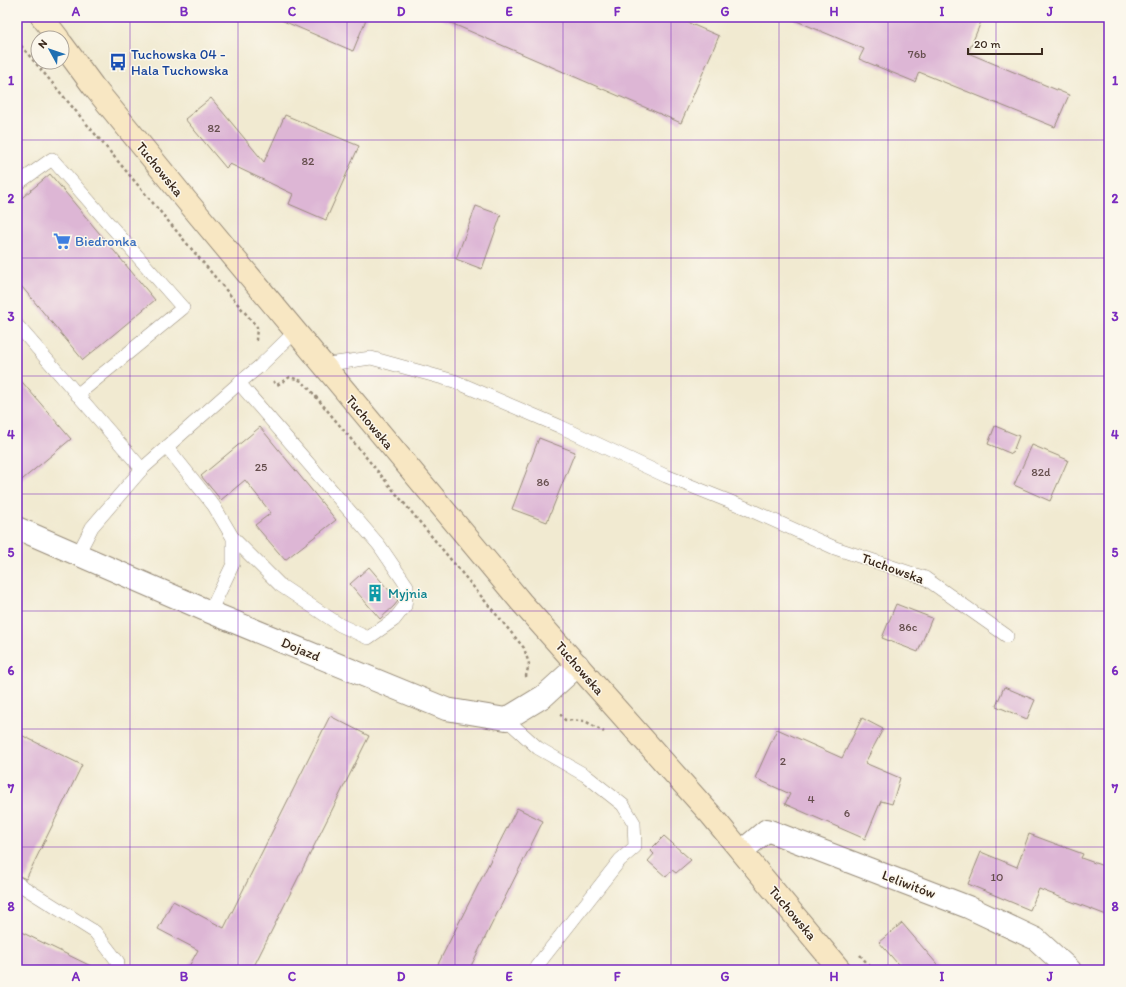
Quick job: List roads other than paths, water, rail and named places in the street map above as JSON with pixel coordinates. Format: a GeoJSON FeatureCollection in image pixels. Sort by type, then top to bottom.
{"type":"FeatureCollection","features":[{"type":"Feature","properties":{"kind":"street"},"geometry":{"type":"LineString","coordinates":[[42,17],[52,30]]}},
{"type":"Feature","properties":{"kind":"street","name":"Tuchowska"},"geometry":{"type":"LineString","coordinates":[[70,55],[93,86],[322,365],[521,602],[742,851],[840,970]]}},
{"type":"Feature","properties":{"kind":"street","name":"Dojazd"},"geometry":{"type":"LineString","coordinates":[[17,528],[210,612],[446,709],[506,719]]}},
{"type":"Feature","properties":{"kind":"street"},"geometry":{"type":"LineString","coordinates":[[506,719],[544,696],[578,665]]}},
{"type":"Feature","properties":{"kind":"street","name":"Leliwitów"},"geometry":{"type":"LineString","coordinates":[[742,851],[767,830],[968,907],[1036,939],[1070,970]]}},
{"type":"Feature","properties":{"kind":"lane"},"geometry":{"type":"LineString","coordinates":[[17,184],[52,160],[183,308],[77,395]]}},
{"type":"Feature","properties":{"kind":"lane"},"geometry":{"type":"LineString","coordinates":[[17,325],[142,469]]}},
{"type":"Feature","properties":{"kind":"lane"},"geometry":{"type":"LineString","coordinates":[[78,554],[92,527],[142,469],[238,383],[260,366],[296,332]]}},
{"type":"Feature","properties":{"kind":"lane","name":"Tuchowska"},"geometry":{"type":"LineString","coordinates":[[322,365],[371,358],[454,381],[559,426],[666,476],[746,508],[835,548],[926,578],[1007,636]]}},
{"type":"Feature","properties":{"kind":"lane"},"geometry":{"type":"LineString","coordinates":[[167,447],[214,506],[233,538],[280,585],[340,625],[368,638],[394,620],[405,606],[407,586],[379,545],[238,383]]}},
{"type":"Feature","properties":{"kind":"lane"},"geometry":{"type":"LineString","coordinates":[[210,612],[234,564],[233,538]]}},
{"type":"Feature","properties":{"kind":"lane"},"geometry":{"type":"LineString","coordinates":[[506,719],[538,748],[585,775],[623,805],[634,823],[635,847],[620,860],[533,969]]}},
{"type":"Feature","properties":{"kind":"lane"},"geometry":{"type":"LineString","coordinates":[[17,883],[94,932],[118,962],[115,970]]}},
{"type":"Feature","properties":{"kind":"place","name":"Tuchowska 04 - Hala Tuchowska"},"geometry":{"type":"Point","coordinates":[118,62]}},
{"type":"Feature","properties":{"kind":"place","name":"Biedronka"},"geometry":{"type":"Point","coordinates":[62,241]}},
{"type":"Feature","properties":{"kind":"place","name":"Myjnia"},"geometry":{"type":"Point","coordinates":[375,593]}}]}
